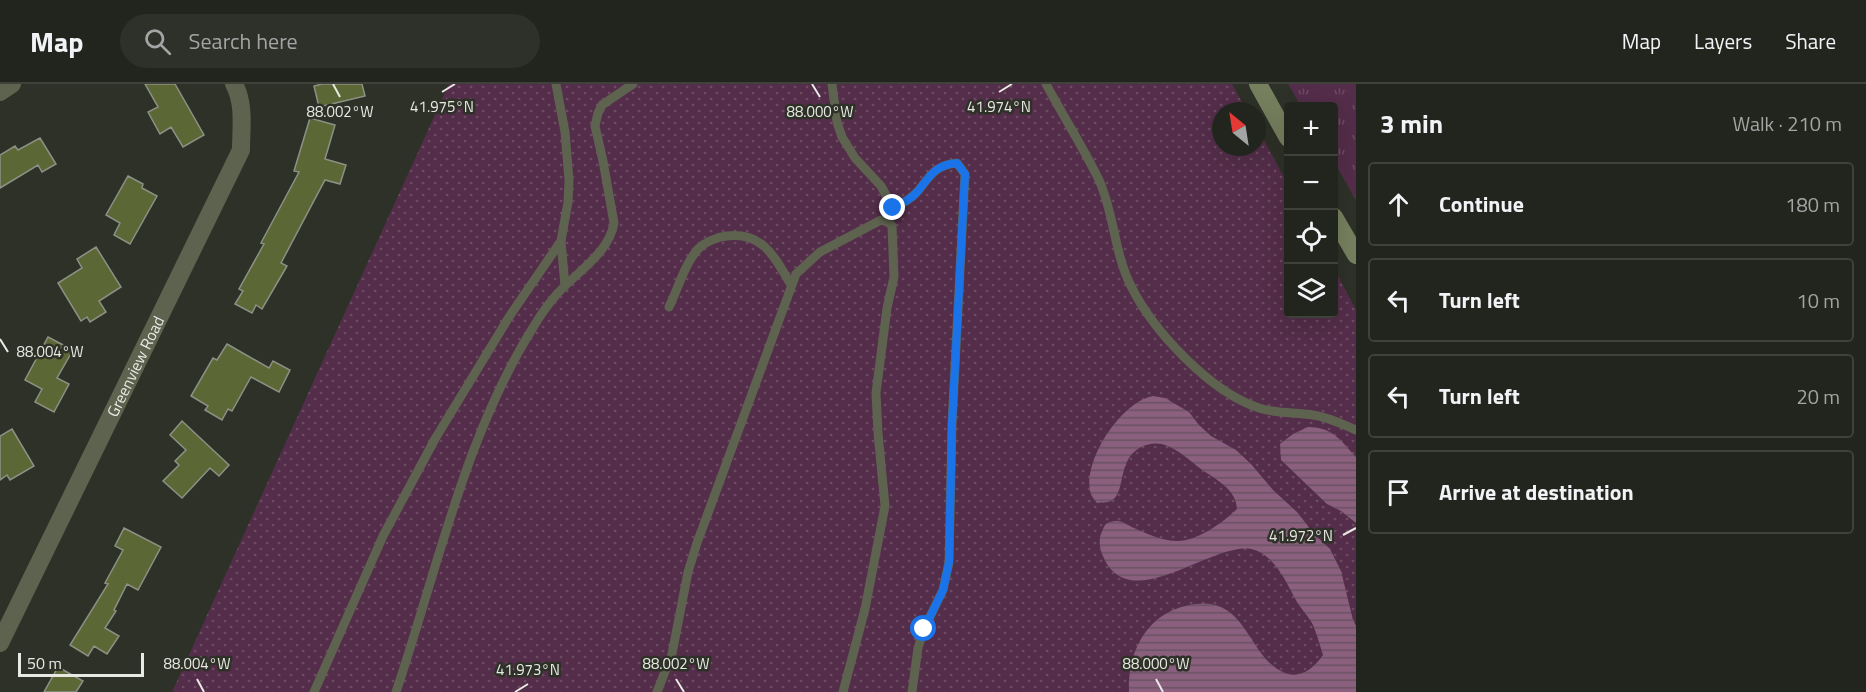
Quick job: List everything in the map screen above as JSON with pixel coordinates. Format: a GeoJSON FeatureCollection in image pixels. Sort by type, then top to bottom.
{"type":"FeatureCollection","features":[{"type":"Feature","properties":{"kind":"main road"},"geometry":{"type":"LineString","coordinates":[[1258,84],[1284,131]]}},
{"type":"Feature","properties":{"kind":"main road"},"geometry":{"type":"LineString","coordinates":[[1338,224],[1356,255]]}},
{"type":"Feature","properties":{"kind":"street"},"geometry":{"type":"LineString","coordinates":[[0,92],[12,84]]}},
{"type":"Feature","properties":{"kind":"street","name":"Greenview Road"},"geometry":{"type":"LineString","coordinates":[[0,643],[241,150],[242,109],[234,84]]}},
{"type":"Feature","properties":{"kind":"lane"},"geometry":{"type":"LineString","coordinates":[[556,84],[563,122],[569,180],[568,202],[561,241],[565,286]]}},
{"type":"Feature","properties":{"kind":"lane"},"geometry":{"type":"LineString","coordinates":[[396,692],[471,457],[505,378],[547,307],[606,245],[613,230],[614,223],[595,126],[597,113],[603,105],[633,84]]}},
{"type":"Feature","properties":{"kind":"lane"},"geometry":{"type":"LineString","coordinates":[[832,84],[837,122],[842,137],[855,158],[882,186],[893,208]]}},
{"type":"Feature","properties":{"kind":"lane"},"geometry":{"type":"LineString","coordinates":[[1046,84],[1099,181],[1110,210],[1112,226],[1130,284],[1156,324],[1188,363],[1228,392],[1259,408],[1315,415],[1356,430]]}},
{"type":"Feature","properties":{"kind":"lane"},"geometry":{"type":"LineString","coordinates":[[888,222],[893,208],[916,193],[929,175],[949,164],[957,163],[965,174],[952,424],[949,562],[943,590],[924,629],[918,648],[912,692]]}},
{"type":"Feature","properties":{"kind":"lane"},"geometry":{"type":"LineString","coordinates":[[657,692],[672,654],[696,543],[796,274],[820,252],[880,220],[892,226],[894,277],[887,308],[876,393],[885,506],[865,609],[843,692]]}},
{"type":"Feature","properties":{"kind":"lane"},"geometry":{"type":"LineString","coordinates":[[669,307],[697,250],[712,240],[724,236],[747,236],[756,240],[776,258],[791,285]]}},
{"type":"Feature","properties":{"kind":"lane"},"geometry":{"type":"LineString","coordinates":[[314,692],[384,536],[431,447],[509,317],[561,241]]}},
{"type":"Feature","properties":{"kind":"green space"},"geometry":{"type":"Polygon","coordinates":[[[449,84],[1232,84],[1242,102],[1212,102],[1212,156],[1266,156],[1266,144],[1284,178],[1284,318],[1338,318],[1338,276],[1356,310],[1356,692],[172,692],[449,84]]]}},
{"type":"Feature","properties":{"kind":"green space"},"geometry":{"type":"Polygon","coordinates":[[[1288,84],[1356,84],[1356,200],[1338,169],[1338,102],[1299,102],[1288,84]]]}},
{"type":"Feature","properties":{"kind":"shaded area"},"geometry":{"type":"Polygon","coordinates":[[[1153,396],[1165,398],[1189,412],[1211,436],[1236,450],[1330,549],[1341,571],[1356,626],[1356,692],[1129,692],[1130,672],[1135,652],[1150,626],[1162,616],[1176,609],[1196,604],[1213,604],[1226,610],[1237,619],[1263,655],[1285,673],[1296,675],[1307,671],[1323,655],[1311,622],[1284,578],[1273,563],[1259,552],[1251,549],[1233,550],[1148,580],[1129,580],[1113,571],[1100,545],[1100,537],[1105,525],[1112,521],[1119,521],[1144,533],[1177,541],[1193,538],[1209,530],[1237,509],[1234,498],[1224,485],[1179,452],[1168,446],[1157,444],[1141,447],[1133,453],[1125,467],[1116,497],[1108,502],[1097,503],[1094,499],[1090,491],[1090,478],[1099,448],[1107,434],[1129,409],[1141,400],[1153,396]]]}},
{"type":"Feature","properties":{"kind":"shaded area"},"geometry":{"type":"Polygon","coordinates":[[[1308,427],[1330,432],[1356,457],[1356,523],[1341,511],[1327,504],[1281,460],[1280,444],[1293,434],[1308,427]]]}},
{"type":"Feature","properties":{"kind":"building"},"geometry":{"type":"Polygon","coordinates":[[[145,84],[175,84],[204,135],[183,147],[171,127],[160,134],[148,112],[158,107],[145,84]]]}},
{"type":"Feature","properties":{"kind":"building"},"geometry":{"type":"Polygon","coordinates":[[[362,84],[365,96],[319,107],[314,86],[362,84]]]}},
{"type":"Feature","properties":{"kind":"building"},"geometry":{"type":"Polygon","coordinates":[[[310,118],[335,125],[325,159],[346,165],[340,184],[325,180],[281,263],[287,266],[262,309],[256,305],[252,313],[235,304],[243,291],[239,289],[299,172],[294,171],[310,118]]]}},
{"type":"Feature","properties":{"kind":"building"},"geometry":{"type":"Polygon","coordinates":[[[40,138],[56,164],[42,172],[38,165],[0,188],[0,155],[15,146],[18,150],[40,138]]]}},
{"type":"Feature","properties":{"kind":"building"},"geometry":{"type":"Polygon","coordinates":[[[128,176],[143,184],[142,188],[157,196],[130,244],[114,235],[120,223],[106,215],[128,176]]]}},
{"type":"Feature","properties":{"kind":"building"},"geometry":{"type":"Polygon","coordinates":[[[96,247],[121,287],[99,301],[106,312],[90,322],[87,317],[81,321],[58,283],[82,268],[77,259],[96,247]]]}},
{"type":"Feature","properties":{"kind":"building"},"geometry":{"type":"Polygon","coordinates":[[[48,337],[73,350],[57,378],[69,384],[54,412],[35,402],[42,389],[25,380],[48,337]]]}},
{"type":"Feature","properties":{"kind":"building"},"geometry":{"type":"Polygon","coordinates":[[[227,344],[269,368],[273,361],[290,370],[279,392],[251,377],[232,411],[228,409],[222,420],[205,410],[208,406],[191,396],[213,358],[217,360],[227,344]]]}},
{"type":"Feature","properties":{"kind":"building"},"geometry":{"type":"Polygon","coordinates":[[[182,421],[229,465],[219,476],[210,468],[182,498],[163,481],[179,465],[175,461],[186,450],[170,435],[182,421]]]}},
{"type":"Feature","properties":{"kind":"building"},"geometry":{"type":"Polygon","coordinates":[[[12,429],[34,466],[10,480],[7,475],[0,480],[0,436],[12,429]]]}},
{"type":"Feature","properties":{"kind":"building"},"geometry":{"type":"Polygon","coordinates":[[[124,528],[161,547],[138,590],[127,584],[114,610],[116,611],[105,628],[119,636],[107,654],[94,646],[88,656],[70,645],[108,584],[105,583],[123,550],[115,546],[124,528]]]}},
{"type":"Feature","properties":{"kind":"building"},"geometry":{"type":"Polygon","coordinates":[[[58,667],[83,681],[76,692],[44,692],[58,667]]]}},
{"type":"Feature","properties":{"kind":"route"},"geometry":{"type":"LineString","coordinates":[[893,208],[916,193],[929,175],[938,169],[957,163],[965,174],[952,424],[949,562],[943,590],[924,629]]}}]}
